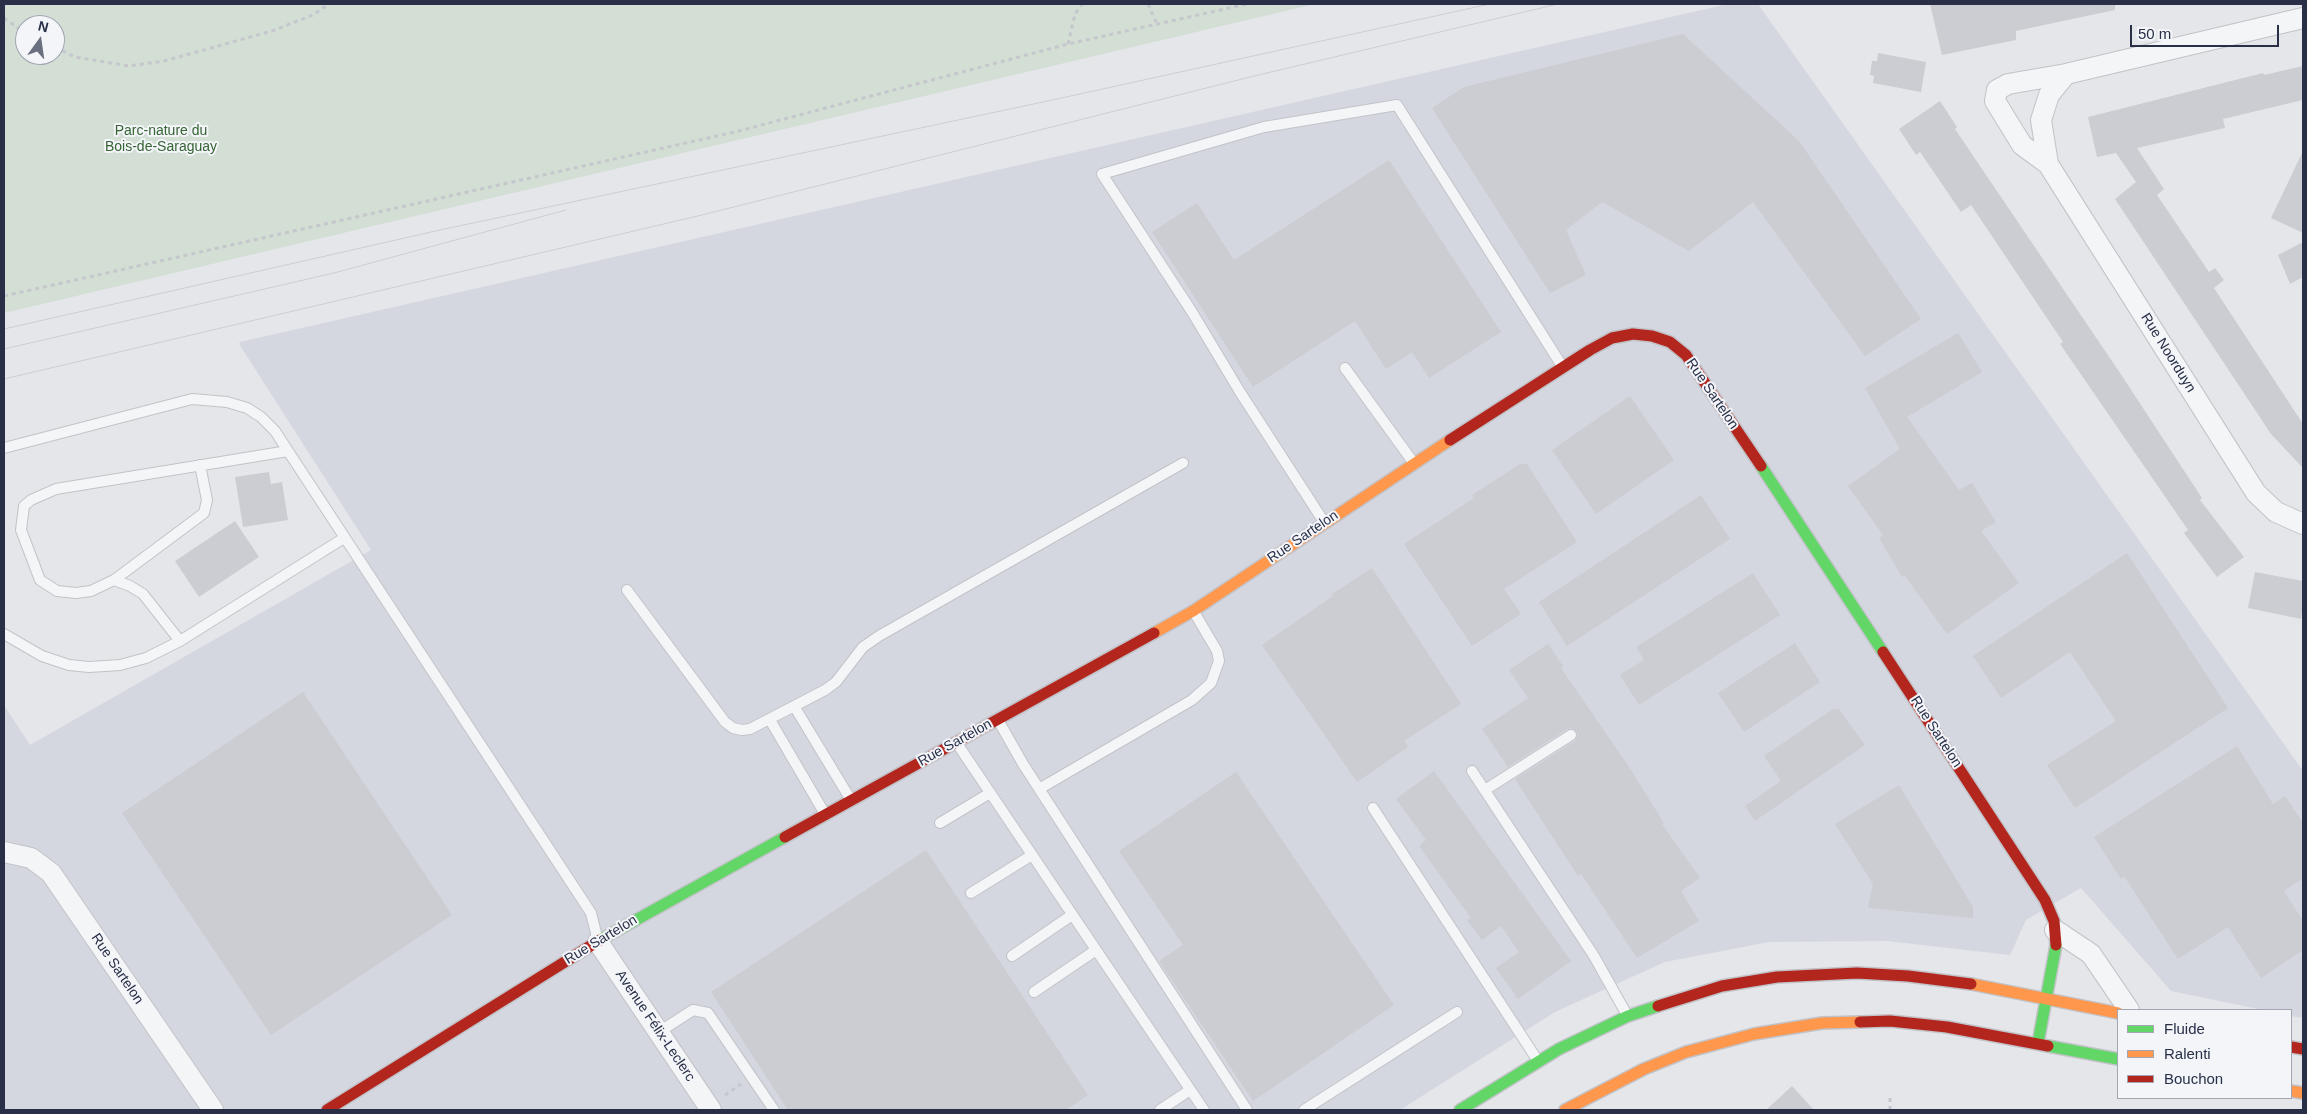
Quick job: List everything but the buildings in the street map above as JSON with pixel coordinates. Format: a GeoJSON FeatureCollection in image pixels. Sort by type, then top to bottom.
{"type":"FeatureCollection","features":[{"type":"Feature","properties":{"kind":"street","name":"Rue Noorduyn"},"geometry":{"type":"LineString","coordinates":[[2303,18],[2066,74],[2008,84],[1997,90],[1995,101],[2022,145],[2048,164],[2256,493],[2276,512],[2303,524]]}},
{"type":"Feature","properties":{"kind":"street","name":"Rue Noorduyn"},"geometry":{"type":"LineString","coordinates":[[2048,164],[2041,120],[2049,95],[2066,74]]}},
{"type":"Feature","properties":{"kind":"street","name":"Rue Sartelon"},"geometry":{"type":"LineString","coordinates":[[327,1110],[630,922],[1193,611],[1324,522],[1562,367],[1602,342],[1633,334],[1661,338],[1686,355],[2038,886],[2051,912],[2055,930],[2055,954],[2038,1043]]}},
{"type":"Feature","properties":{"kind":"street","name":"Rue Sartelon"},"geometry":{"type":"LineString","coordinates":[[4,852],[31,858],[51,873],[213,1110]]}},
{"type":"Feature","properties":{"kind":"street"},"geometry":{"type":"LineString","coordinates":[[2055,930],[2091,954],[2128,1009]]}},
{"type":"Feature","properties":{"kind":"street","name":"Avenue Félix-Leclerc"},"geometry":{"type":"LineString","coordinates":[[598,942],[711,1110]]}},
{"type":"Feature","properties":{"kind":"street"},"geometry":{"type":"LineString","coordinates":[[1460,1110],[1584,1036],[1628,1016],[1664,1002],[1722,986],[1777,977],[1828,973],[1879,973],[1934,978],[2117,1013]]}},
{"type":"Feature","properties":{"kind":"street"},"geometry":{"type":"LineString","coordinates":[[1565,1110],[1604,1088],[1663,1061],[1707,1046],[1803,1025],[1856,1021],[1908,1022],[1947,1026],[2117,1059]]}},
{"type":"Feature","properties":{"kind":"lane"},"geometry":{"type":"LineString","coordinates":[[1324,522],[1240,392],[1192,312],[1102,174],[1264,127],[1397,105],[1562,367]]}},
{"type":"Feature","properties":{"kind":"lane"},"geometry":{"type":"LineString","coordinates":[[1345,368],[1414,463]]}},
{"type":"Feature","properties":{"kind":"lane"},"geometry":{"type":"LineString","coordinates":[[4,448],[192,399],[227,402],[247,408],[268,424],[288,450],[590,913],[598,942]]}},
{"type":"Feature","properties":{"kind":"lane"},"geometry":{"type":"LineString","coordinates":[[200,465],[207,500],[204,513],[114,580],[91,591],[57,591],[48,587],[40,580],[21,530],[24,506],[31,500],[56,489],[288,450]]}},
{"type":"Feature","properties":{"kind":"lane"},"geometry":{"type":"LineString","coordinates":[[627,590],[726,722],[733,728],[750,729],[770,720],[836,682],[863,647],[879,636],[1182,463]]}},
{"type":"Feature","properties":{"kind":"lane"},"geometry":{"type":"LineString","coordinates":[[4,634],[42,656],[69,665],[89,668],[120,666],[146,658],[180,641],[344,538]]}},
{"type":"Feature","properties":{"kind":"lane"},"geometry":{"type":"LineString","coordinates":[[114,580],[130,586],[143,594],[180,641]]}},
{"type":"Feature","properties":{"kind":"lane"},"geometry":{"type":"LineString","coordinates":[[1039,789],[1192,700],[1211,683],[1219,661],[1218,651],[1193,611]]}},
{"type":"Feature","properties":{"kind":"lane"},"geometry":{"type":"LineString","coordinates":[[794,706],[851,801]]}},
{"type":"Feature","properties":{"kind":"lane"},"geometry":{"type":"LineString","coordinates":[[997,719],[1039,789],[1247,1110]]}},
{"type":"Feature","properties":{"kind":"lane"},"geometry":{"type":"LineString","coordinates":[[770,720],[826,814]]}},
{"type":"Feature","properties":{"kind":"lane"},"geometry":{"type":"LineString","coordinates":[[1485,790],[1570,735]]}},
{"type":"Feature","properties":{"kind":"lane"},"geometry":{"type":"LineString","coordinates":[[956,742],[1204,1110]]}},
{"type":"Feature","properties":{"kind":"lane"},"geometry":{"type":"LineString","coordinates":[[1472,771],[1594,956],[1628,1016]]}},
{"type":"Feature","properties":{"kind":"lane"},"geometry":{"type":"LineString","coordinates":[[940,823],[990,793]]}},
{"type":"Feature","properties":{"kind":"lane"},"geometry":{"type":"LineString","coordinates":[[1373,808],[1539,1062]]}},
{"type":"Feature","properties":{"kind":"lane"},"geometry":{"type":"LineString","coordinates":[[971,893],[1032,855]]}},
{"type":"Feature","properties":{"kind":"lane"},"geometry":{"type":"LineString","coordinates":[[1012,956],[1072,915]]}},
{"type":"Feature","properties":{"kind":"lane"},"geometry":{"type":"LineString","coordinates":[[1034,992],[1096,950]]}},
{"type":"Feature","properties":{"kind":"lane"},"geometry":{"type":"LineString","coordinates":[[658,1032],[693,1010],[708,1012],[774,1110]]}},
{"type":"Feature","properties":{"kind":"lane"},"geometry":{"type":"LineString","coordinates":[[1304,1110],[1457,1012]]}},
{"type":"Feature","properties":{"kind":"lane"},"geometry":{"type":"LineString","coordinates":[[1160,1110],[1190,1090]]}},
{"type":"Feature","properties":{"kind":"path"},"geometry":{"type":"LineString","coordinates":[[65,52],[75,57],[129,66],[164,61],[272,31],[313,14],[329,4]]}},
{"type":"Feature","properties":{"kind":"path"},"geometry":{"type":"LineString","coordinates":[[1068,44],[1075,14],[1082,4]]}},
{"type":"Feature","properties":{"kind":"path"},"geometry":{"type":"LineString","coordinates":[[1148,4],[1157,24]]}},
{"type":"Feature","properties":{"kind":"path"},"geometry":{"type":"LineString","coordinates":[[4,296],[734,132],[1068,44],[1247,4]]}},
{"type":"Feature","properties":{"kind":"path"},"geometry":{"type":"LineString","coordinates":[[4,18],[15,26]]}},
{"type":"Feature","properties":{"kind":"path"},"geometry":{"type":"LineString","coordinates":[[725,1095],[746,1081]]}},
{"type":"Feature","properties":{"kind":"path"},"geometry":{"type":"LineString","coordinates":[[1890,1098],[1890,1110]]}},
{"type":"Feature","properties":{"kind":"shaded area"},"geometry":{"type":"Polygon","coordinates":[[[1728,4],[1758,4],[2303,771],[2303,1018],[2292,1016],[2292,1009],[2258,1009],[2171,991],[2081,888],[2026,920],[2010,955],[1887,941],[1769,942],[1665,962],[1555,1012],[1400,1110],[4,1110],[4,705],[30,745],[371,550],[239,344],[240,342],[1728,4]]]}},
{"type":"Feature","properties":{"kind":"green space","name":"Parc-nature du Bois-de-Saraguay"},"geometry":{"type":"Polygon","coordinates":[[[4,4],[1315,4],[4,313],[4,4]]]}},
{"type":"Feature","properties":{"kind":"tram line"},"geometry":{"type":"LineString","coordinates":[[4,329],[440,230],[1057,99],[1490,4]]}},
{"type":"Feature","properties":{"kind":"tram line"},"geometry":{"type":"LineString","coordinates":[[4,379],[702,215],[1250,77],[1558,4]]}},
{"type":"Feature","properties":{"kind":"tram line"},"geometry":{"type":"LineString","coordinates":[[4,349],[334,273],[566,210]]}},
{"type":"Feature","properties":{"kind":"traffic: fast"},"geometry":{"type":"LineString","coordinates":[[1761,466],[1883,652]]}},
{"type":"Feature","properties":{"kind":"traffic: fast"},"geometry":{"type":"LineString","coordinates":[[600,940],[785,837]]}},
{"type":"Feature","properties":{"kind":"traffic: fast"},"geometry":{"type":"LineString","coordinates":[[2038,1043],[2056,945]]}},
{"type":"Feature","properties":{"kind":"traffic: fast"},"geometry":{"type":"LineString","coordinates":[[1460,1110],[1559,1049],[1628,1016],[1658,1006]]}},
{"type":"Feature","properties":{"kind":"traffic: fast"},"geometry":{"type":"LineString","coordinates":[[2048,1046],[2117,1059]]}},
{"type":"Feature","properties":{"kind":"traffic: slow"},"geometry":{"type":"LineString","coordinates":[[1154,633],[1193,611],[1450,440]]}},
{"type":"Feature","properties":{"kind":"traffic: slow"},"geometry":{"type":"LineString","coordinates":[[1971,984],[2117,1013]]}},
{"type":"Feature","properties":{"kind":"traffic: slow"},"geometry":{"type":"LineString","coordinates":[[1565,1110],[1644,1069],[1686,1052],[1754,1034],[1822,1023],[1860,1022]]}},
{"type":"Feature","properties":{"kind":"traffic: slow"},"geometry":{"type":"LineString","coordinates":[[2292,1091],[2303,1093]]}},
{"type":"Feature","properties":{"kind":"traffic: jam"},"geometry":{"type":"LineString","coordinates":[[1450,440],[1590,350],[1612,338],[1633,334],[1652,336],[1670,342],[1686,355],[1761,466]]}},
{"type":"Feature","properties":{"kind":"traffic: jam"},"geometry":{"type":"LineString","coordinates":[[785,837],[1154,633]]}},
{"type":"Feature","properties":{"kind":"traffic: jam"},"geometry":{"type":"LineString","coordinates":[[1883,652],[2045,900],[2054,921],[2056,945]]}},
{"type":"Feature","properties":{"kind":"traffic: jam"},"geometry":{"type":"LineString","coordinates":[[327,1110],[600,940]]}},
{"type":"Feature","properties":{"kind":"traffic: jam"},"geometry":{"type":"LineString","coordinates":[[1658,1006],[1722,986],[1777,977],[1857,973],[1908,976],[1971,984]]}},
{"type":"Feature","properties":{"kind":"traffic: jam"},"geometry":{"type":"LineString","coordinates":[[1860,1022],[1890,1021],[1947,1027],[2048,1046]]}},
{"type":"Feature","properties":{"kind":"traffic: jam"},"geometry":{"type":"LineString","coordinates":[[2292,1047],[2303,1049]]}}]}
